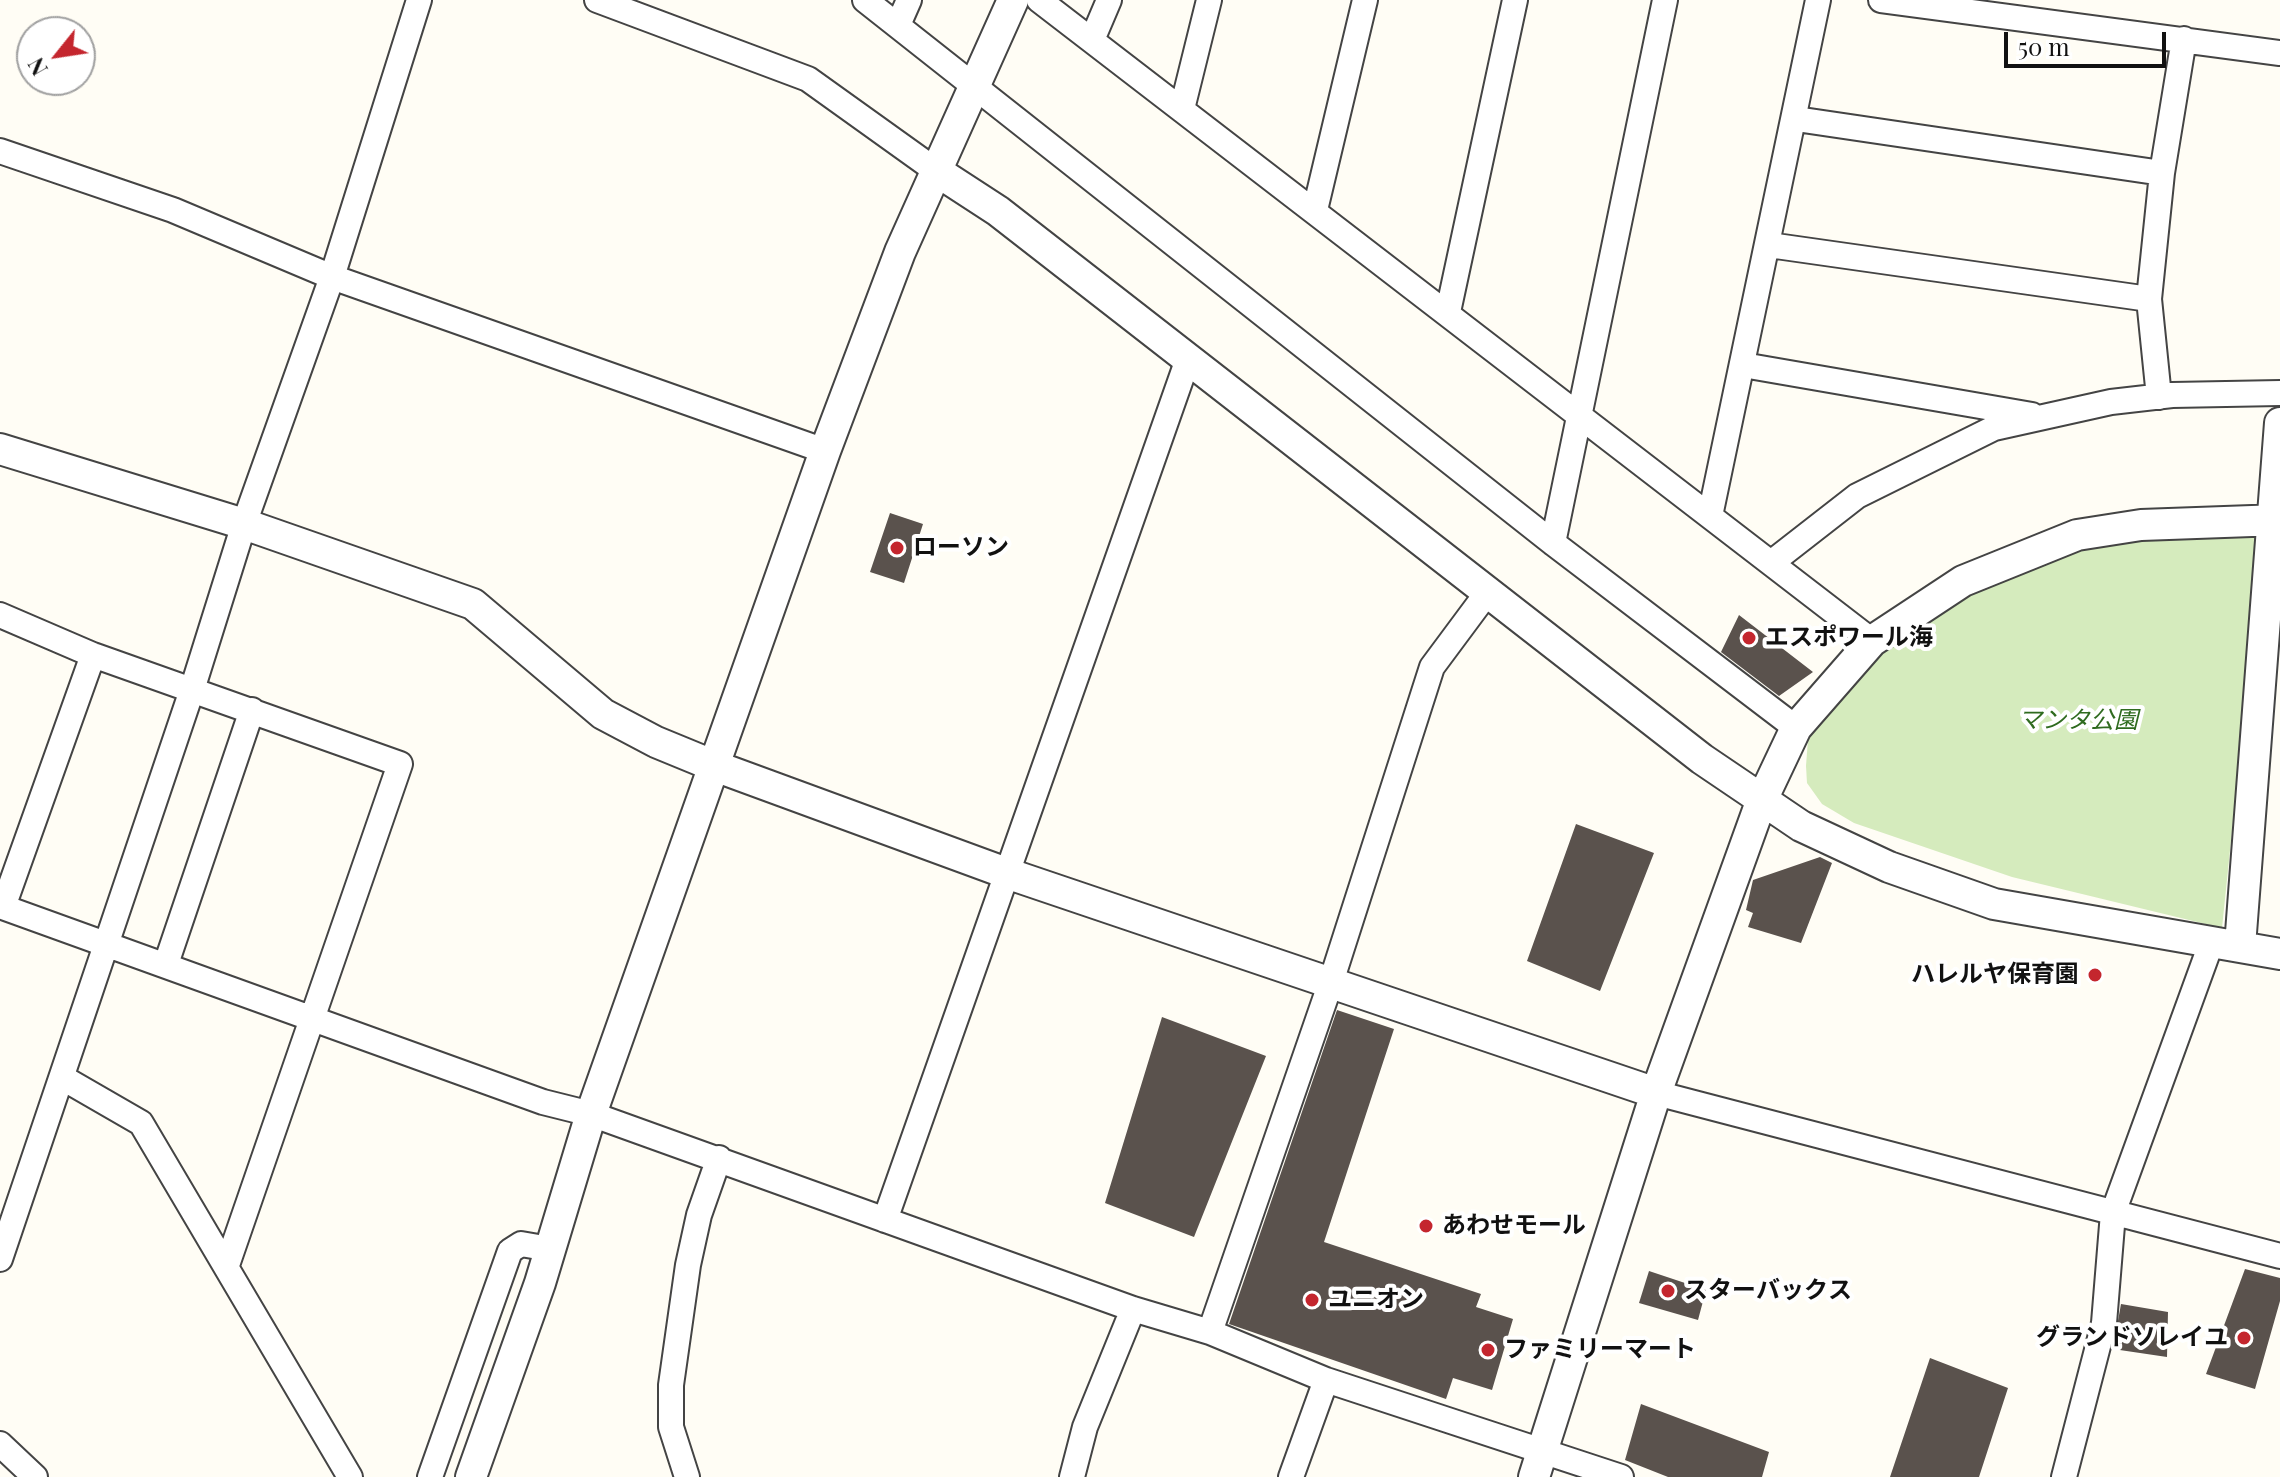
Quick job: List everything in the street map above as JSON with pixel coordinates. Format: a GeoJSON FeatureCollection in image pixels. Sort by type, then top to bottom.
{"type":"FeatureCollection","features":[{"type":"Feature","properties":{"kind":"street"},"geometry":{"type":"LineString","coordinates":[[0,1259],[192,690],[244,524],[332,277],[419,0]]}},
{"type":"Feature","properties":{"kind":"street"},"geometry":{"type":"LineString","coordinates":[[597,0],[808,79],[998,211],[1487,593],[1761,802],[1801,826],[1889,867],[1994,904],[2280,954]]}},
{"type":"Feature","properties":{"kind":"street"},"geometry":{"type":"LineString","coordinates":[[865,0],[1553,543],[1796,728]]}},
{"type":"Feature","properties":{"kind":"street"},"geometry":{"type":"LineString","coordinates":[[898,25],[909,0]]}},
{"type":"Feature","properties":{"kind":"street"},"geometry":{"type":"LineString","coordinates":[[471,1477],[550,1249],[591,1114],[825,451],[900,252],[1013,0]]}},
{"type":"Feature","properties":{"kind":"street"},"geometry":{"type":"LineString","coordinates":[[1039,0],[1872,641]]}},
{"type":"Feature","properties":{"kind":"street"},"geometry":{"type":"LineString","coordinates":[[1092,40],[1109,0]]}},
{"type":"Feature","properties":{"kind":"street"},"geometry":{"type":"LineString","coordinates":[[1182,109],[1209,0]]}},
{"type":"Feature","properties":{"kind":"street"},"geometry":{"type":"LineString","coordinates":[[1315,210],[1365,0]]}},
{"type":"Feature","properties":{"kind":"street"},"geometry":{"type":"LineString","coordinates":[[1448,312],[1515,0]]}},
{"type":"Feature","properties":{"kind":"street"},"geometry":{"type":"LineString","coordinates":[[1553,543],[1665,0]]}},
{"type":"Feature","properties":{"kind":"street"},"geometry":{"type":"LineString","coordinates":[[1710,516],[1796,119],[1818,0]]}},
{"type":"Feature","properties":{"kind":"street"},"geometry":{"type":"LineString","coordinates":[[1881,0],[2280,53]]}},
{"type":"Feature","properties":{"kind":"street"},"geometry":{"type":"LineString","coordinates":[[2159,397],[2149,299],[2162,173],[2184,39]]}},
{"type":"Feature","properties":{"kind":"street"},"geometry":{"type":"LineString","coordinates":[[1796,119],[2162,173]]}},
{"type":"Feature","properties":{"kind":"street"},"geometry":{"type":"LineString","coordinates":[[0,151],[173,210],[332,277],[825,451]]}},
{"type":"Feature","properties":{"kind":"street"},"geometry":{"type":"LineString","coordinates":[[1769,245],[2149,299]]}},
{"type":"Feature","properties":{"kind":"street"},"geometry":{"type":"LineString","coordinates":[[885,1220],[1188,359]]}},
{"type":"Feature","properties":{"kind":"street"},"geometry":{"type":"LineString","coordinates":[[1743,365],[2039,416]]}},
{"type":"Feature","properties":{"kind":"street"},"geometry":{"type":"LineString","coordinates":[[1771,563],[1857,496],[1994,428],[2039,416],[2159,397],[2280,393]]}},
{"type":"Feature","properties":{"kind":"street"},"geometry":{"type":"LineString","coordinates":[[2064,1477],[2104,1323],[2113,1213],[2226,944],[2271,647],[2280,423]]}},
{"type":"Feature","properties":{"kind":"street"},"geometry":{"type":"LineString","coordinates":[[0,449],[244,524],[473,604],[603,714],[656,742],[1009,874],[1656,1093],[2280,1256]]}},
{"type":"Feature","properties":{"kind":"street"},"geometry":{"type":"LineString","coordinates":[[1538,1463],[1656,1093],[1761,802],[1796,728],[1872,641],[1963,581],[2077,535],[2141,525],[2275,520]]}},
{"type":"Feature","properties":{"kind":"street"},"geometry":{"type":"LineString","coordinates":[[1210,1332],[1331,982],[1432,667],[1487,593]]}},
{"type":"Feature","properties":{"kind":"street"},"geometry":{"type":"LineString","coordinates":[[0,615],[93,655],[400,764],[227,1265]]}},
{"type":"Feature","properties":{"kind":"street"},"geometry":{"type":"LineString","coordinates":[[93,655],[1,906],[543,1102],[591,1114],[719,1158],[1133,1309],[1210,1332],[1538,1463],[1621,1477]]}},
{"type":"Feature","properties":{"kind":"street"},"geometry":{"type":"LineString","coordinates":[[166,964],[252,710]]}},
{"type":"Feature","properties":{"kind":"street"},"geometry":{"type":"LineString","coordinates":[[63,1078],[141,1123],[350,1477]]}},
{"type":"Feature","properties":{"kind":"street"},"geometry":{"type":"LineString","coordinates":[[687,1477],[671,1427],[671,1385],[688,1265],[699,1215],[719,1158]]}},
{"type":"Feature","properties":{"kind":"street"},"geometry":{"type":"LineString","coordinates":[[430,1477],[510,1251],[521,1244],[550,1249]]}},
{"type":"Feature","properties":{"kind":"street"},"geometry":{"type":"LineString","coordinates":[[1072,1477],[1085,1427],[1133,1309]]}},
{"type":"Feature","properties":{"kind":"street"},"geometry":{"type":"LineString","coordinates":[[1291,1477],[1326,1380]]}},
{"type":"Feature","properties":{"kind":"street"},"geometry":{"type":"LineString","coordinates":[[0,1444],[35,1477]]}},
{"type":"Feature","properties":{"kind":"green space","name":"マンタ公園"},"geometry":{"type":"Polygon","coordinates":[[[2214,533],[2262,539],[2222,928],[2012,877],[1854,823],[1822,804],[1807,783],[1808,739],[1883,647],[1965,589],[2081,541],[2214,533]]]}},
{"type":"Feature","properties":{"kind":"building","name":"ローソン"},"geometry":{"type":"Polygon","coordinates":[[[890,513],[923,524],[904,583],[870,572],[890,513]]]}},
{"type":"Feature","properties":{"kind":"building","name":"エスポワール海"},"geometry":{"type":"Polygon","coordinates":[[[1739,615],[1813,672],[1779,696],[1721,652],[1739,615]]]}},
{"type":"Feature","properties":{"kind":"building"},"geometry":{"type":"Polygon","coordinates":[[[1576,824],[1654,853],[1600,991],[1527,961],[1576,824]]]}},
{"type":"Feature","properties":{"kind":"building"},"geometry":{"type":"Polygon","coordinates":[[[1820,857],[1832,863],[1801,943],[1748,927],[1753,913],[1746,910],[1753,880],[1820,857]]]}},
{"type":"Feature","properties":{"kind":"building"},"geometry":{"type":"Polygon","coordinates":[[[1337,1010],[1394,1029],[1324,1242],[1481,1294],[1476,1307],[1513,1319],[1492,1390],[1453,1378],[1446,1399],[1229,1324],[1337,1010]]]}},
{"type":"Feature","properties":{"kind":"building"},"geometry":{"type":"Polygon","coordinates":[[[1162,1017],[1266,1056],[1194,1237],[1105,1203],[1162,1017]]]}},
{"type":"Feature","properties":{"kind":"building","name":"グランドソレイユ"},"geometry":{"type":"Polygon","coordinates":[[[2245,1269],[2280,1278],[2280,1301],[2255,1389],[2206,1374],[2245,1269]]]}},
{"type":"Feature","properties":{"kind":"building"},"geometry":{"type":"Polygon","coordinates":[[[1649,1271],[1706,1290],[1698,1320],[1639,1303],[1649,1271]]]}},
{"type":"Feature","properties":{"kind":"building"},"geometry":{"type":"Polygon","coordinates":[[[2121,1304],[2168,1312],[2167,1357],[2113,1349],[2121,1304]]]}},
{"type":"Feature","properties":{"kind":"building"},"geometry":{"type":"Polygon","coordinates":[[[1930,1358],[2008,1388],[1979,1477],[1890,1477],[1930,1358]]]}},
{"type":"Feature","properties":{"kind":"building"},"geometry":{"type":"Polygon","coordinates":[[[1641,1404],[1769,1452],[1762,1477],[1668,1477],[1625,1460],[1641,1404]]]}},
{"type":"Feature","properties":{"kind":"place","name":"ローソン"},"geometry":{"type":"Point","coordinates":[897,548]}},
{"type":"Feature","properties":{"kind":"place","name":"エスポワール海"},"geometry":{"type":"Point","coordinates":[1749,638]}},
{"type":"Feature","properties":{"kind":"place","name":"ハレルヤ保育園"},"geometry":{"type":"Point","coordinates":[2095,975]}},
{"type":"Feature","properties":{"kind":"place","name":"あわせモール"},"geometry":{"type":"Point","coordinates":[1426,1226]}},
{"type":"Feature","properties":{"kind":"place","name":"スターバックス"},"geometry":{"type":"Point","coordinates":[1668,1291]}},
{"type":"Feature","properties":{"kind":"place","name":"ユニオン"},"geometry":{"type":"Point","coordinates":[1312,1300]}},
{"type":"Feature","properties":{"kind":"place","name":"グランドソレイユ"},"geometry":{"type":"Point","coordinates":[2244,1338]}},
{"type":"Feature","properties":{"kind":"place","name":"ファミリーマート"},"geometry":{"type":"Point","coordinates":[1488,1350]}}]}
